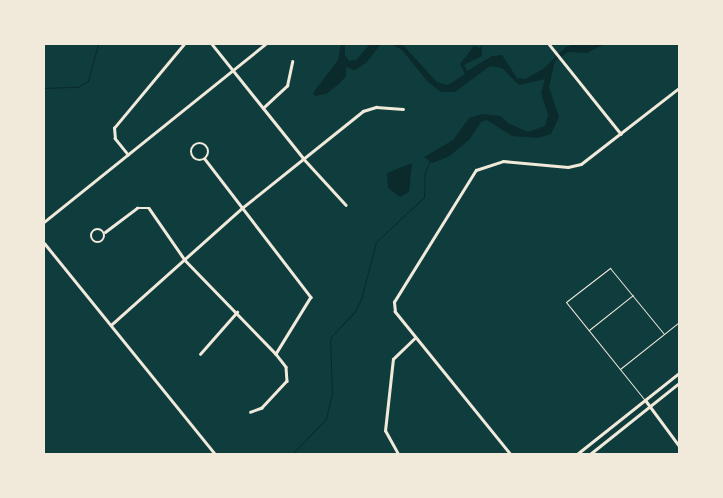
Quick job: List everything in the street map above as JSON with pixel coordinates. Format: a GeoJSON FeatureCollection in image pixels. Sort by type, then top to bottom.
{"type":"FeatureCollection","features":[{"type":"Feature","properties":{"kind":"street"},"geometry":{"type":"LineString","coordinates":[[128,155],[113,136],[114,128],[184,44]]}},
{"type":"Feature","properties":{"kind":"street"},"geometry":{"type":"LineString","coordinates":[[212,44],[304,160],[346,205]]}},
{"type":"Feature","properties":{"kind":"street"},"geometry":{"type":"LineString","coordinates":[[44,222],[266,44]]}},
{"type":"Feature","properties":{"kind":"street"},"geometry":{"type":"LineString","coordinates":[[549,44],[621,134]]}},
{"type":"Feature","properties":{"kind":"street"},"geometry":{"type":"LineString","coordinates":[[263,108],[287,86],[292,62]]}},
{"type":"Feature","properties":{"kind":"street"},"geometry":{"type":"LineString","coordinates":[[510,454],[394,312],[394,302],[476,170],[504,161],[578,165],[679,88]]}},
{"type":"Feature","properties":{"kind":"street"},"geometry":{"type":"LineString","coordinates":[[110,325],[242,208],[363,111],[376,107],[403,109]]}},
{"type":"Feature","properties":{"kind":"street"},"geometry":{"type":"LineString","coordinates":[[196,144],[204,144],[208,149],[205,159],[197,160],[193,157],[192,149],[196,144]]}},
{"type":"Feature","properties":{"kind":"street"},"geometry":{"type":"LineString","coordinates":[[205,159],[311,297],[276,354]]}},
{"type":"Feature","properties":{"kind":"street"},"geometry":{"type":"LineString","coordinates":[[104,232],[103,242],[92,240],[94,230],[104,232],[145,206],[185,260],[276,354],[286,367],[287,381],[262,408],[251,412]]}},
{"type":"Feature","properties":{"kind":"street"},"geometry":{"type":"LineString","coordinates":[[44,243],[215,454]]}},
{"type":"Feature","properties":{"kind":"street"},"geometry":{"type":"LineString","coordinates":[[200,354],[237,312]]}},
{"type":"Feature","properties":{"kind":"street"},"geometry":{"type":"LineString","coordinates":[[398,454],[385,431],[393,359],[415,338]]}},
{"type":"Feature","properties":{"kind":"street"},"geometry":{"type":"LineString","coordinates":[[577,454],[679,373]]}},
{"type":"Feature","properties":{"kind":"street"},"geometry":{"type":"LineString","coordinates":[[590,454],[679,383]]}},
{"type":"Feature","properties":{"kind":"street"},"geometry":{"type":"LineString","coordinates":[[645,400],[679,446]]}},
{"type":"Feature","properties":{"kind":"lane"},"geometry":{"type":"LineString","coordinates":[[645,400],[566,302],[610,268],[664,334]]}},
{"type":"Feature","properties":{"kind":"lane"},"geometry":{"type":"LineString","coordinates":[[589,330],[633,295]]}},
{"type":"Feature","properties":{"kind":"lane"},"geometry":{"type":"LineString","coordinates":[[620,370],[679,322]]}},
{"type":"Feature","properties":{"kind":"water"},"geometry":{"type":"Polygon","coordinates":[[[341,44],[345,44],[345,55],[349,61],[356,60],[370,44],[381,44],[366,63],[355,70],[346,67],[346,76],[339,84],[326,94],[315,96],[313,93],[338,60],[341,44]]]}},
{"type":"Feature","properties":{"kind":"water"},"geometry":{"type":"Polygon","coordinates":[[[391,44],[402,44],[437,82],[448,85],[465,74],[460,64],[474,46],[480,48],[482,45],[482,56],[464,65],[467,71],[492,56],[502,55],[517,78],[525,79],[543,69],[566,47],[574,44],[605,44],[587,53],[568,52],[555,61],[549,87],[559,117],[551,134],[538,138],[512,136],[487,120],[481,122],[469,140],[448,157],[432,163],[424,157],[453,140],[469,118],[482,114],[501,116],[508,123],[528,132],[545,126],[548,115],[541,93],[545,79],[519,85],[502,68],[490,66],[455,92],[441,92],[428,82],[402,50],[391,44]]]}},
{"type":"Feature","properties":{"kind":"water"},"geometry":{"type":"Polygon","coordinates":[[[412,163],[409,192],[400,197],[388,188],[387,173],[412,163]]]}},
{"type":"Feature","properties":{"kind":"waterway"},"geometry":{"type":"LineString","coordinates":[[44,88],[78,87],[88,81],[98,44]]}},
{"type":"Feature","properties":{"kind":"waterway"},"geometry":{"type":"LineString","coordinates":[[292,454],[326,419],[332,394],[330,338],[355,311],[361,299],[376,242],[424,197],[425,172],[430,160]]}}]}
